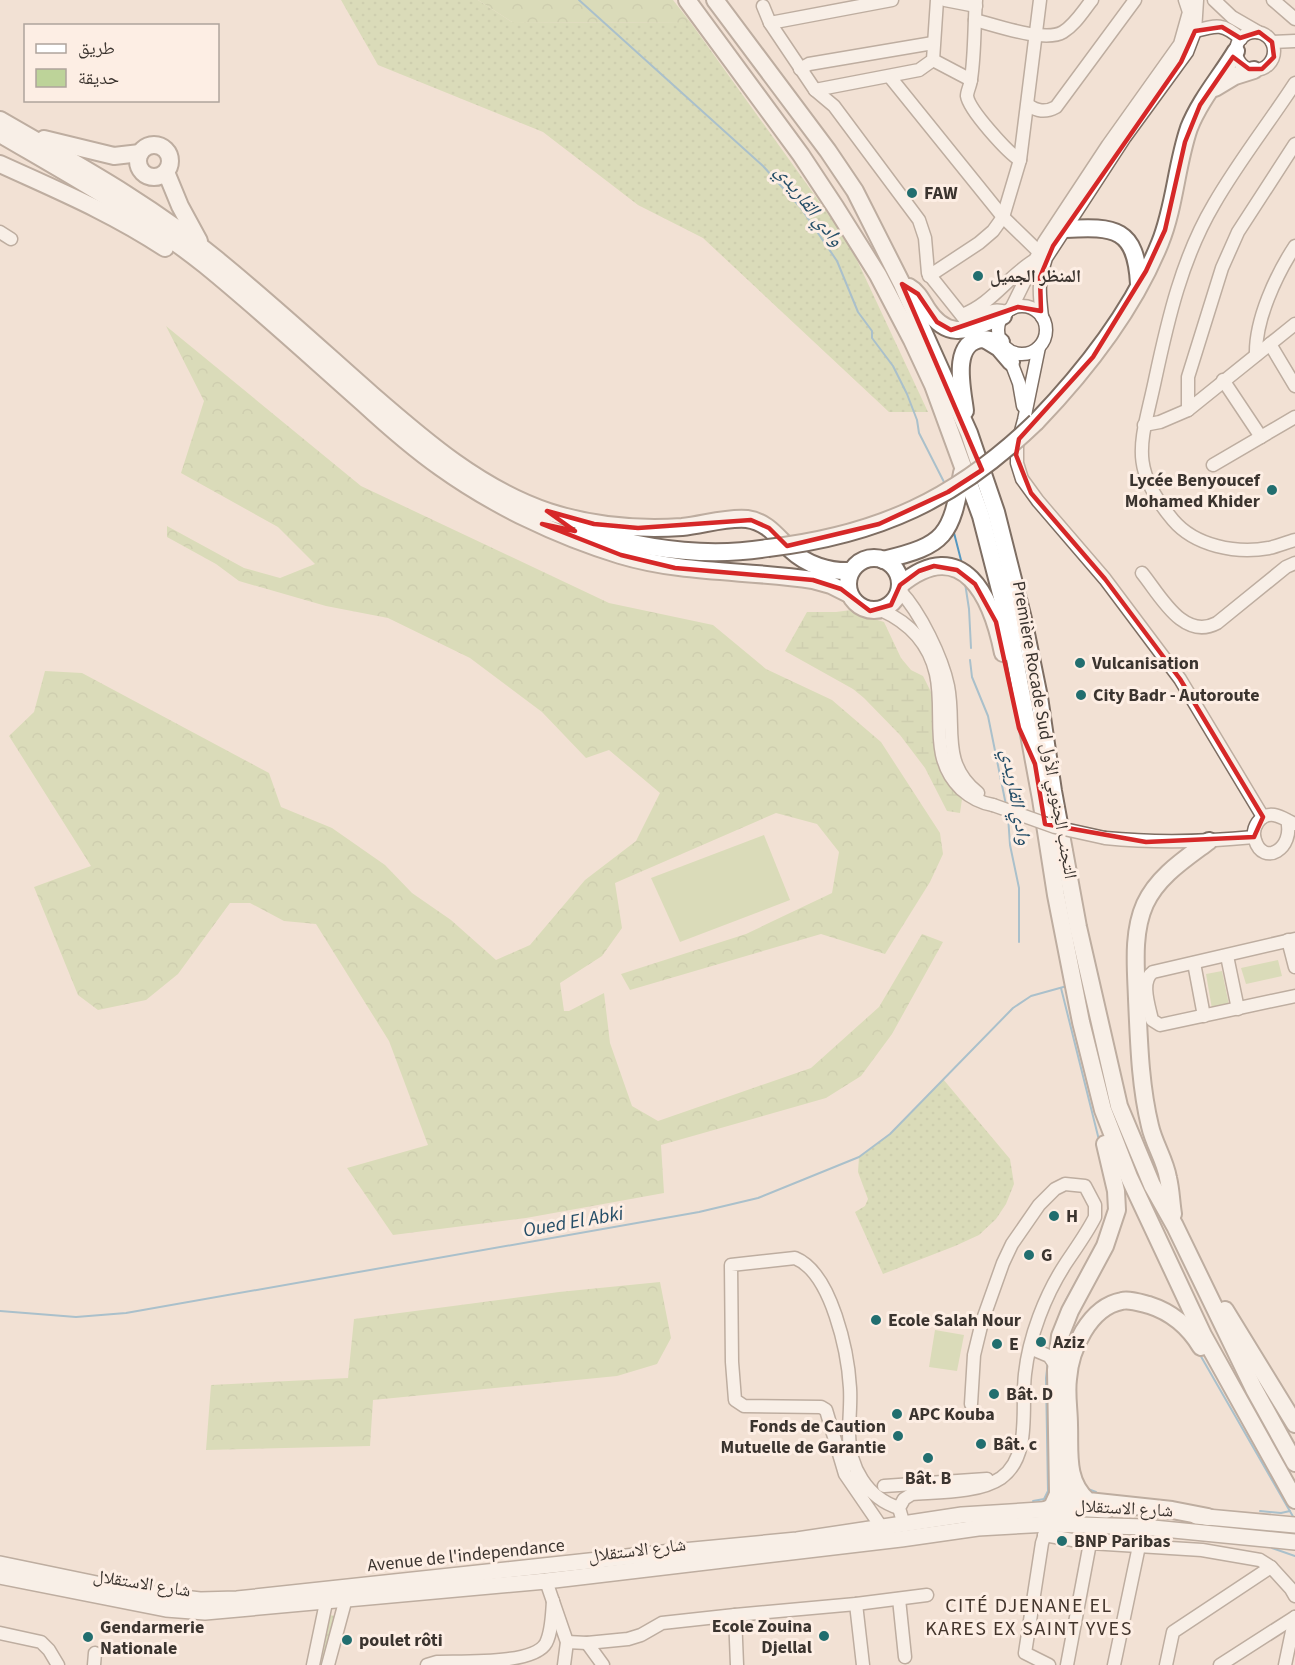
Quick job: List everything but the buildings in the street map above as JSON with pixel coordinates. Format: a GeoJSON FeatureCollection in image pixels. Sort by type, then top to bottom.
{"type":"FeatureCollection","features":[{"type":"Feature","properties":{"kind":"highway","name":"Première Rocade Sud التجنب الجنوبي الأول"},"geometry":{"type":"LineString","coordinates":[[687,0],[801,155],[878,275],[933,385],[981,516],[1006,612],[1066,944],[1093,1072],[1114,1141],[1158,1242],[1203,1335],[1294,1498]]}},
{"type":"Feature","properties":{"kind":"highway","name":"Première Rocade Sud التجنب الجنوبي الأول"},"geometry":{"type":"LineString","coordinates":[[716,0],[855,191],[902,284],[969,433],[996,512],[1023,619],[1039,697],[1053,791],[1078,927],[1119,1106],[1152,1185],[1175,1226],[1235,1352],[1295,1463]]}},
{"type":"Feature","properties":{"kind":"highway"},"geometry":{"type":"LineString","coordinates":[[0,164],[94,206],[173,253],[217,286],[422,454],[490,500],[627,543],[667,549],[728,552],[806,544],[843,536],[879,524],[914,510],[948,492],[979,472],[1009,448],[1030,421],[1093,357],[1125,309],[1165,230],[1189,129],[1200,105],[1239,45]]}},
{"type":"Feature","properties":{"kind":"highway"},"geometry":{"type":"LineString","coordinates":[[1208,94],[1227,81],[1254,70]]}},
{"type":"Feature","properties":{"kind":"highway"},"geometry":{"type":"LineString","coordinates":[[0,120],[127,195],[205,249],[429,444],[576,539],[621,555],[675,568],[813,580],[831,585],[849,594],[860,607],[870,611],[881,610],[895,601],[900,588],[919,571],[934,566],[957,570],[975,584],[996,622],[1019,728],[1035,764]]}},
{"type":"Feature","properties":{"kind":"highway"},"geometry":{"type":"LineString","coordinates":[[21,132],[103,154],[127,156],[140,153],[150,145],[164,147],[171,159],[166,172],[158,176],[145,174],[138,162],[140,153]]}},
{"type":"Feature","properties":{"kind":"highway"},"geometry":{"type":"LineString","coordinates":[[0,134],[121,205],[186,250],[229,285],[384,423]]}},
{"type":"Feature","properties":{"kind":"highway"},"geometry":{"type":"LineString","coordinates":[[166,172],[184,214],[205,249]]}},
{"type":"Feature","properties":{"kind":"highway"},"geometry":{"type":"LineString","coordinates":[[1065,229],[1101,228],[1115,231],[1122,236],[1135,254],[1139,284]]}},
{"type":"Feature","properties":{"kind":"highway"},"geometry":{"type":"LineString","coordinates":[[902,284],[915,291],[941,326],[957,331],[1007,312]]}},
{"type":"Feature","properties":{"kind":"highway"},"geometry":{"type":"LineString","coordinates":[[971,324],[1003,344]]}},
{"type":"Feature","properties":{"kind":"highway"},"geometry":{"type":"LineString","coordinates":[[971,324],[999,348],[1011,362]]}},
{"type":"Feature","properties":{"kind":"highway"},"geometry":{"type":"LineString","coordinates":[[969,433],[961,366],[967,348],[974,342],[971,324]]}},
{"type":"Feature","properties":{"kind":"highway"},"geometry":{"type":"LineString","coordinates":[[849,594],[848,580],[857,564],[867,559],[883,560],[920,550],[940,537],[953,518],[963,469]]}},
{"type":"Feature","properties":{"kind":"highway"},"geometry":{"type":"LineString","coordinates":[[544,518],[638,528],[682,527],[737,519],[751,520],[763,524],[774,532],[790,550],[805,560],[828,569],[851,571]]}},
{"type":"Feature","properties":{"kind":"highway"},"geometry":{"type":"LineString","coordinates":[[883,560],[896,570],[900,588]]}},
{"type":"Feature","properties":{"kind":"highway"},"geometry":{"type":"LineString","coordinates":[[1209,841],[1166,874],[1145,904],[1136,943],[1139,1047],[1145,1100],[1151,1129],[1168,1177],[1175,1226],[1295,1424]]}},
{"type":"Feature","properties":{"kind":"highway"},"geometry":{"type":"LineString","coordinates":[[1058,1515],[1051,1359],[1070,1311],[1105,1246],[1117,1210],[1111,1164],[1077,1035],[1067,981],[1066,944]]}},
{"type":"Feature","properties":{"kind":"highway"},"geometry":{"type":"LineString","coordinates":[[1058,1515],[1071,1476],[1068,1379],[1073,1351],[1086,1326],[1103,1310],[1122,1300],[1155,1307],[1177,1318],[1194,1335],[1294,1498]]}},
{"type":"Feature","properties":{"kind":"highway"},"geometry":{"type":"LineString","coordinates":[[1071,1476],[1081,1496],[1088,1501],[1172,1510],[1208,1517]]}},
{"type":"Feature","properties":{"kind":"main road","name":"Avenue de l'independance"},"geometry":{"type":"LineString","coordinates":[[347,1593],[672,1552],[797,1540],[963,1515],[1058,1515]]}},
{"type":"Feature","properties":{"kind":"main road","name":"شارع الاستقلال"},"geometry":{"type":"LineString","coordinates":[[1058,1515],[1143,1527],[1288,1541]]}},
{"type":"Feature","properties":{"kind":"main road","name":"شارع الاستقلال"},"geometry":{"type":"LineString","coordinates":[[0,1576],[176,1610],[205,1612],[347,1593],[546,1581],[901,1539],[1058,1515],[1208,1517],[1295,1525]]}},
{"type":"Feature","properties":{"kind":"main road"},"geometry":{"type":"LineString","coordinates":[[0,1564],[116,1588],[200,1600],[327,1595]]}},
{"type":"Feature","properties":{"kind":"street"},"geometry":{"type":"LineString","coordinates":[[770,23],[892,0]]}},
{"type":"Feature","properties":{"kind":"street"},"geometry":{"type":"LineString","coordinates":[[933,60],[937,0]]}},
{"type":"Feature","properties":{"kind":"street"},"geometry":{"type":"LineString","coordinates":[[945,0],[976,3],[971,81],[967,96],[972,106],[1004,147],[1020,160]]}},
{"type":"Feature","properties":{"kind":"street"},"geometry":{"type":"LineString","coordinates":[[929,276],[979,243],[1004,217],[1020,160],[1040,0]]}},
{"type":"Feature","properties":{"kind":"street"},"geometry":{"type":"LineString","coordinates":[[975,20],[1036,34],[1056,35],[1064,32],[1073,24],[1092,0]]}},
{"type":"Feature","properties":{"kind":"street"},"geometry":{"type":"LineString","coordinates":[[1028,105],[1043,111],[1056,107],[1135,0]]}},
{"type":"Feature","properties":{"kind":"street"},"geometry":{"type":"LineString","coordinates":[[1030,421],[999,326],[1037,256],[1108,145],[1180,44],[1189,12],[1185,0]]}},
{"type":"Feature","properties":{"kind":"street"},"geometry":{"type":"LineString","coordinates":[[1197,0],[1195,31],[1187,52],[1125,136],[1053,246],[1040,277],[1038,289],[1046,333],[1039,347],[1030,421],[1017,446],[1017,463],[1022,479],[1038,501],[1105,579],[1180,680],[1263,817]]}},
{"type":"Feature","properties":{"kind":"street"},"geometry":{"type":"LineString","coordinates":[[1195,31],[1212,27],[1231,30],[1239,45],[1241,64],[1254,70],[1266,67],[1272,61],[1273,48],[1267,36],[1232,17],[1214,0]]}},
{"type":"Feature","properties":{"kind":"street"},"geometry":{"type":"LineString","coordinates":[[1273,0],[1295,19]]}},
{"type":"Feature","properties":{"kind":"street"},"geometry":{"type":"LineString","coordinates":[[763,6],[770,23],[815,90],[834,106],[919,220],[926,237],[926,266],[929,276],[971,324],[992,298],[1037,256]]}},
{"type":"Feature","properties":{"kind":"street"},"geometry":{"type":"LineString","coordinates":[[1239,45],[1249,33],[1259,32]]}},
{"type":"Feature","properties":{"kind":"street"},"geometry":{"type":"LineString","coordinates":[[1273,48],[1295,41]]}},
{"type":"Feature","properties":{"kind":"street"},"geometry":{"type":"LineString","coordinates":[[800,69],[809,64],[933,43]]}},
{"type":"Feature","properties":{"kind":"street"},"geometry":{"type":"LineString","coordinates":[[1273,48],[1295,50]]}},
{"type":"Feature","properties":{"kind":"street"},"geometry":{"type":"LineString","coordinates":[[933,60],[971,81]]}},
{"type":"Feature","properties":{"kind":"street"},"geometry":{"type":"LineString","coordinates":[[815,90],[918,70],[933,60]]}},
{"type":"Feature","properties":{"kind":"street"},"geometry":{"type":"LineString","coordinates":[[890,76],[1037,256]]}},
{"type":"Feature","properties":{"kind":"street"},"geometry":{"type":"LineString","coordinates":[[1295,83],[1214,204],[1199,233],[1176,292],[1144,425],[1140,452],[1144,474],[1153,493],[1179,527],[1207,542],[1238,549],[1269,548],[1295,540]]}},
{"type":"Feature","properties":{"kind":"street"},"geometry":{"type":"LineString","coordinates":[[1188,410],[1188,377],[1222,268],[1238,232],[1295,144]]}},
{"type":"Feature","properties":{"kind":"street"},"geometry":{"type":"LineString","coordinates":[[0,232],[11,240]]}},
{"type":"Feature","properties":{"kind":"street"},"geometry":{"type":"LineString","coordinates":[[1256,355],[1259,327],[1270,293],[1278,274],[1295,246]]}},
{"type":"Feature","properties":{"kind":"street"},"geometry":{"type":"LineString","coordinates":[[1007,312],[1025,306],[1042,317]]}},
{"type":"Feature","properties":{"kind":"street"},"geometry":{"type":"LineString","coordinates":[[1144,425],[1160,422],[1188,410],[1295,324]]}},
{"type":"Feature","properties":{"kind":"street"},"geometry":{"type":"LineString","coordinates":[[1003,344],[1018,354],[1033,351],[1039,347]]}},
{"type":"Feature","properties":{"kind":"street"},"geometry":{"type":"LineString","coordinates":[[1270,344],[1295,386]]}},
{"type":"Feature","properties":{"kind":"street"},"geometry":{"type":"LineString","coordinates":[[1223,380],[1261,437]]}},
{"type":"Feature","properties":{"kind":"street"},"geometry":{"type":"LineString","coordinates":[[1213,465],[1295,417]]}},
{"type":"Feature","properties":{"kind":"street"},"geometry":{"type":"LineString","coordinates":[[1142,573],[1179,619],[1189,626],[1208,627],[1217,623],[1295,562]]}},
{"type":"Feature","properties":{"kind":"street"},"geometry":{"type":"LineString","coordinates":[[900,588],[936,650],[945,672],[950,696],[951,742],[957,767],[968,784],[993,805]]}},
{"type":"Feature","properties":{"kind":"street"},"geometry":{"type":"LineString","coordinates":[[881,610],[911,627],[924,645],[933,664],[938,684],[939,747],[948,772],[957,784],[980,803],[993,805],[1055,827],[1105,838],[1146,842],[1209,841],[1254,837]]}},
{"type":"Feature","properties":{"kind":"street"},"geometry":{"type":"LineString","coordinates":[[1275,815],[1291,822],[1292,842],[1285,850],[1272,854],[1260,849],[1254,837],[1255,826],[1263,817],[1275,815]]}},
{"type":"Feature","properties":{"kind":"street"},"geometry":{"type":"LineString","coordinates":[[1295,967],[1292,940],[1150,973],[1145,982],[1152,1020],[1160,1025],[1295,996]]}},
{"type":"Feature","properties":{"kind":"street"},"geometry":{"type":"LineString","coordinates":[[1227,956],[1238,1009]]}},
{"type":"Feature","properties":{"kind":"street"},"geometry":{"type":"LineString","coordinates":[[1194,963],[1204,1016]]}},
{"type":"Feature","properties":{"kind":"street"},"geometry":{"type":"LineString","coordinates":[[904,1525],[899,1508],[904,1499],[912,1494],[974,1488],[1001,1478],[1016,1461],[1022,1438],[1025,1374],[1030,1348],[1049,1293],[1095,1217],[1095,1205],[1085,1186],[1065,1184],[1055,1189],[1039,1205],[1012,1244],[982,1322],[974,1355],[971,1404]]}},
{"type":"Feature","properties":{"kind":"street"},"geometry":{"type":"LineString","coordinates":[[882,1527],[845,1474],[826,1410],[821,1407],[744,1406],[735,1400],[732,1362],[731,1265],[795,1258],[801,1261],[824,1285],[834,1312],[846,1359],[850,1388],[849,1437],[853,1461],[869,1491],[880,1500],[899,1508]]}},
{"type":"Feature","properties":{"kind":"street"},"geometry":{"type":"LineString","coordinates":[[1030,1348],[1051,1359]]}},
{"type":"Feature","properties":{"kind":"street"},"geometry":{"type":"LineString","coordinates":[[884,1486],[1001,1478]]}},
{"type":"Feature","properties":{"kind":"street"},"geometry":{"type":"LineString","coordinates":[[1049,1665],[1025,1653],[1058,1515],[1090,1543],[1202,1550],[1260,1560],[1271,1567],[1295,1596]]}},
{"type":"Feature","properties":{"kind":"street"},"geometry":{"type":"LineString","coordinates":[[1114,1665],[1143,1527]]}},
{"type":"Feature","properties":{"kind":"street"},"geometry":{"type":"LineString","coordinates":[[1067,1665],[1090,1543]]}},
{"type":"Feature","properties":{"kind":"street"},"geometry":{"type":"LineString","coordinates":[[1166,1665],[1173,1632],[1271,1567]]}},
{"type":"Feature","properties":{"kind":"street"},"geometry":{"type":"LineString","coordinates":[[546,1581],[567,1642],[564,1665]]}},
{"type":"Feature","properties":{"kind":"street"},"geometry":{"type":"LineString","coordinates":[[328,1665],[347,1593]]}},
{"type":"Feature","properties":{"kind":"street"},"geometry":{"type":"LineString","coordinates":[[313,1665],[327,1595]]}},
{"type":"Feature","properties":{"kind":"street"},"geometry":{"type":"LineString","coordinates":[[567,1642],[628,1640],[662,1623],[927,1595]]}},
{"type":"Feature","properties":{"kind":"street"},"geometry":{"type":"LineString","coordinates":[[899,1599],[905,1657]]}},
{"type":"Feature","properties":{"kind":"street"},"geometry":{"type":"LineString","coordinates":[[427,1665],[438,1662],[517,1659],[538,1652],[546,1645],[550,1634],[553,1601]]}},
{"type":"Feature","properties":{"kind":"street"},"geometry":{"type":"LineString","coordinates":[[856,1604],[863,1665]]}},
{"type":"Feature","properties":{"kind":"street"},"geometry":{"type":"LineString","coordinates":[[735,1615],[737,1665]]}},
{"type":"Feature","properties":{"kind":"street"},"geometry":{"type":"LineString","coordinates":[[1220,1665],[1295,1617]]}},
{"type":"Feature","properties":{"kind":"street"},"geometry":{"type":"LineString","coordinates":[[1285,1665],[1295,1617]]}},
{"type":"Feature","properties":{"kind":"street"},"geometry":{"type":"LineString","coordinates":[[0,1633],[41,1641],[58,1665]]}},
{"type":"Feature","properties":{"kind":"street"},"geometry":{"type":"LineString","coordinates":[[587,1643],[603,1665]]}},
{"type":"Feature","properties":{"kind":"highlighted area"},"geometry":{"type":"Polygon","coordinates":[[[1222,27],[1240,38],[1259,32],[1272,42],[1274,57],[1262,69],[1249,69],[1233,57],[1200,105],[1185,142],[1165,230],[1146,271],[1093,357],[1019,439],[1016,455],[1031,493],[1105,579],[1180,679],[1263,817],[1254,837],[1146,842],[1045,824],[1035,764],[1019,728],[996,622],[975,584],[957,570],[934,566],[919,571],[900,585],[891,605],[870,611],[841,589],[813,580],[675,568],[621,555],[542,524],[575,531],[547,511],[594,524],[638,528],[751,520],[769,528],[787,546],[879,524],[948,492],[982,470],[902,284],[918,294],[937,322],[951,330],[1018,307],[1041,311],[1040,277],[1053,246],[1181,62],[1195,31],[1222,27]]]}},
{"type":"Feature","properties":{"kind":"green space"},"geometry":{"type":"Polygon","coordinates":[[[341,0],[478,0],[512,22],[691,23],[849,243],[928,412],[889,412],[703,238],[638,205],[543,132],[378,65],[341,0]]]}},
{"type":"Feature","properties":{"kind":"green space"},"geometry":{"type":"Polygon","coordinates":[[[478,0],[673,0],[691,23],[512,22],[478,0]]]}},
{"type":"Feature","properties":{"kind":"green space"},"geometry":{"type":"Polygon","coordinates":[[[166,326],[361,486],[609,603],[713,625],[766,669],[832,700],[881,742],[940,833],[943,854],[930,882],[885,954],[821,934],[630,990],[621,974],[746,934],[832,893],[839,852],[817,824],[776,813],[615,883],[622,928],[602,956],[560,983],[564,1011],[569,1011],[604,993],[610,1043],[632,1106],[658,1121],[811,1068],[879,1007],[922,934],[943,942],[892,1034],[861,1076],[826,1098],[661,1145],[664,1193],[526,1218],[393,1235],[347,1168],[428,1145],[389,1041],[316,924],[284,921],[250,903],[230,903],[178,974],[146,1000],[98,1010],[78,995],[34,887],[91,866],[9,736],[34,712],[45,671],[82,673],[269,773],[281,807],[332,828],[385,865],[412,893],[451,920],[496,960],[530,945],[585,880],[636,841],[660,793],[609,750],[586,758],[542,712],[470,658],[388,618],[326,606],[239,581],[216,564],[167,537],[167,526],[244,568],[280,578],[315,564],[278,527],[181,473],[204,401],[166,326]]]}},
{"type":"Feature","properties":{"kind":"green space"},"geometry":{"type":"Polygon","coordinates":[[[859,609],[868,617],[884,622],[901,658],[911,670],[923,676],[933,696],[956,792],[962,799],[960,813],[947,811],[925,768],[900,735],[864,698],[853,689],[785,651],[807,612],[859,609]]]}},
{"type":"Feature","properties":{"kind":"green space"},"geometry":{"type":"Polygon","coordinates":[[[764,835],[790,900],[680,942],[651,878],[764,835]]]}},
{"type":"Feature","properties":{"kind":"green space"},"geometry":{"type":"Polygon","coordinates":[[[1278,960],[1282,976],[1246,984],[1241,968],[1278,960]]]}},
{"type":"Feature","properties":{"kind":"green space"},"geometry":{"type":"Polygon","coordinates":[[[1222,971],[1229,1005],[1212,1009],[1206,974],[1222,971]]]}},
{"type":"Feature","properties":{"kind":"green space"},"geometry":{"type":"Polygon","coordinates":[[[943,1079],[1010,1159],[1014,1184],[1006,1204],[996,1219],[979,1235],[883,1274],[855,1212],[865,1206],[868,1199],[858,1172],[859,1157],[890,1134],[943,1079]]]}},
{"type":"Feature","properties":{"kind":"green space"},"geometry":{"type":"Polygon","coordinates":[[[660,1282],[671,1338],[657,1364],[617,1376],[373,1400],[370,1446],[206,1450],[211,1385],[348,1378],[354,1319],[559,1292],[660,1282]]]}},
{"type":"Feature","properties":{"kind":"green space"},"geometry":{"type":"Polygon","coordinates":[[[935,1330],[964,1335],[957,1371],[929,1367],[935,1330]]]}},
{"type":"Feature","properties":{"kind":"green space"},"geometry":{"type":"Polygon","coordinates":[[[330,1615],[335,1616],[325,1665],[320,1665],[330,1615]]]}},
{"type":"Feature","properties":{"kind":"waterway","name":"وادي القاريدي"},"geometry":{"type":"LineString","coordinates":[[579,0],[763,166],[801,208],[837,261],[858,312],[872,331],[872,338],[893,366],[907,394],[917,420],[919,433],[945,484]]}},
{"type":"Feature","properties":{"kind":"waterway","name":"وادي القاريدي"},"geometry":{"type":"LineString","coordinates":[[953,529],[962,564]]}},
{"type":"Feature","properties":{"kind":"waterway","name":"وادي القاريدي"},"geometry":{"type":"LineString","coordinates":[[965,583],[971,648]]}},
{"type":"Feature","properties":{"kind":"waterway","name":"وادي القاريدي"},"geometry":{"type":"LineString","coordinates":[[970,660],[972,677],[988,716],[1006,805]]}},
{"type":"Feature","properties":{"kind":"waterway","name":"وادي القاريدي"},"geometry":{"type":"LineString","coordinates":[[1008,816],[1010,845],[1019,888],[1019,942]]}},
{"type":"Feature","properties":{"kind":"waterway","name":"Oued El Abki"},"geometry":{"type":"LineString","coordinates":[[0,1311],[76,1317],[126,1313],[699,1212],[758,1198],[859,1157],[890,1134],[1013,1008],[1031,996],[1067,986]]}},
{"type":"Feature","properties":{"kind":"waterway"},"geometry":{"type":"LineString","coordinates":[[1061,988],[1099,1140]]}},
{"type":"Feature","properties":{"kind":"waterway"},"geometry":{"type":"LineString","coordinates":[[1056,1324],[1066,1300],[1093,1251]]}},
{"type":"Feature","properties":{"kind":"waterway"},"geometry":{"type":"LineString","coordinates":[[1199,1353],[1295,1520]]}},
{"type":"Feature","properties":{"kind":"waterway"},"geometry":{"type":"LineString","coordinates":[[1033,1501],[1044,1499],[1048,1491],[1046,1378],[1048,1361]]}},
{"type":"Feature","properties":{"kind":"waterway"},"geometry":{"type":"LineString","coordinates":[[1088,1489],[1096,1492]]}},
{"type":"Feature","properties":{"kind":"waterway"},"geometry":{"type":"LineString","coordinates":[[1260,1511],[1281,1513],[1290,1511]]}},
{"type":"Feature","properties":{"kind":"waterway"},"geometry":{"type":"LineString","coordinates":[[1272,1548],[1295,1556]]}},
{"type":"Feature","properties":{"kind":"place","name":"FAW"},"geometry":{"type":"Point","coordinates":[912,193]}},
{"type":"Feature","properties":{"kind":"place","name":"المنظر الجميل"},"geometry":{"type":"Point","coordinates":[978,276]}},
{"type":"Feature","properties":{"kind":"place","name":"Lycée Benyoucef Mohamed Khider"},"geometry":{"type":"Point","coordinates":[1272,490]}},
{"type":"Feature","properties":{"kind":"place","name":"Vulcanisation"},"geometry":{"type":"Point","coordinates":[1080,663]}},
{"type":"Feature","properties":{"kind":"place","name":"City Badr - Autoroute"},"geometry":{"type":"Point","coordinates":[1081,695]}},
{"type":"Feature","properties":{"kind":"place","name":"H"},"geometry":{"type":"Point","coordinates":[1054,1216]}},
{"type":"Feature","properties":{"kind":"place","name":"G"},"geometry":{"type":"Point","coordinates":[1029,1255]}},
{"type":"Feature","properties":{"kind":"place","name":"Ecole Salah Nour"},"geometry":{"type":"Point","coordinates":[876,1320]}},
{"type":"Feature","properties":{"kind":"place","name":"Aziz"},"geometry":{"type":"Point","coordinates":[1041,1342]}},
{"type":"Feature","properties":{"kind":"place","name":"E"},"geometry":{"type":"Point","coordinates":[997,1344]}},
{"type":"Feature","properties":{"kind":"place","name":"Bât. D"},"geometry":{"type":"Point","coordinates":[994,1394]}},
{"type":"Feature","properties":{"kind":"place","name":"APC Kouba"},"geometry":{"type":"Point","coordinates":[897,1414]}},
{"type":"Feature","properties":{"kind":"place","name":"Fonds de Caution Mutuelle de Garantie"},"geometry":{"type":"Point","coordinates":[898,1436]}},
{"type":"Feature","properties":{"kind":"place","name":"Bât. c"},"geometry":{"type":"Point","coordinates":[981,1444]}},
{"type":"Feature","properties":{"kind":"place","name":"Bât. B"},"geometry":{"type":"Point","coordinates":[928,1458]}},
{"type":"Feature","properties":{"kind":"place","name":"BNP Paribas"},"geometry":{"type":"Point","coordinates":[1062,1541]}},
{"type":"Feature","properties":{"kind":"place","name":"Ecole Zouina Djellal"},"geometry":{"type":"Point","coordinates":[824,1636]}},
{"type":"Feature","properties":{"kind":"place","name":"Gendarmerie Nationale"},"geometry":{"type":"Point","coordinates":[88,1637]}},
{"type":"Feature","properties":{"kind":"place","name":"poulet rôti"},"geometry":{"type":"Point","coordinates":[347,1640]}},
{"type":"Feature","properties":{"kind":"district","name":"CITÉ DJENANE EL KARES EX SAINT YVES"},"geometry":{"type":"Point","coordinates":[1029,1616]}}]}
